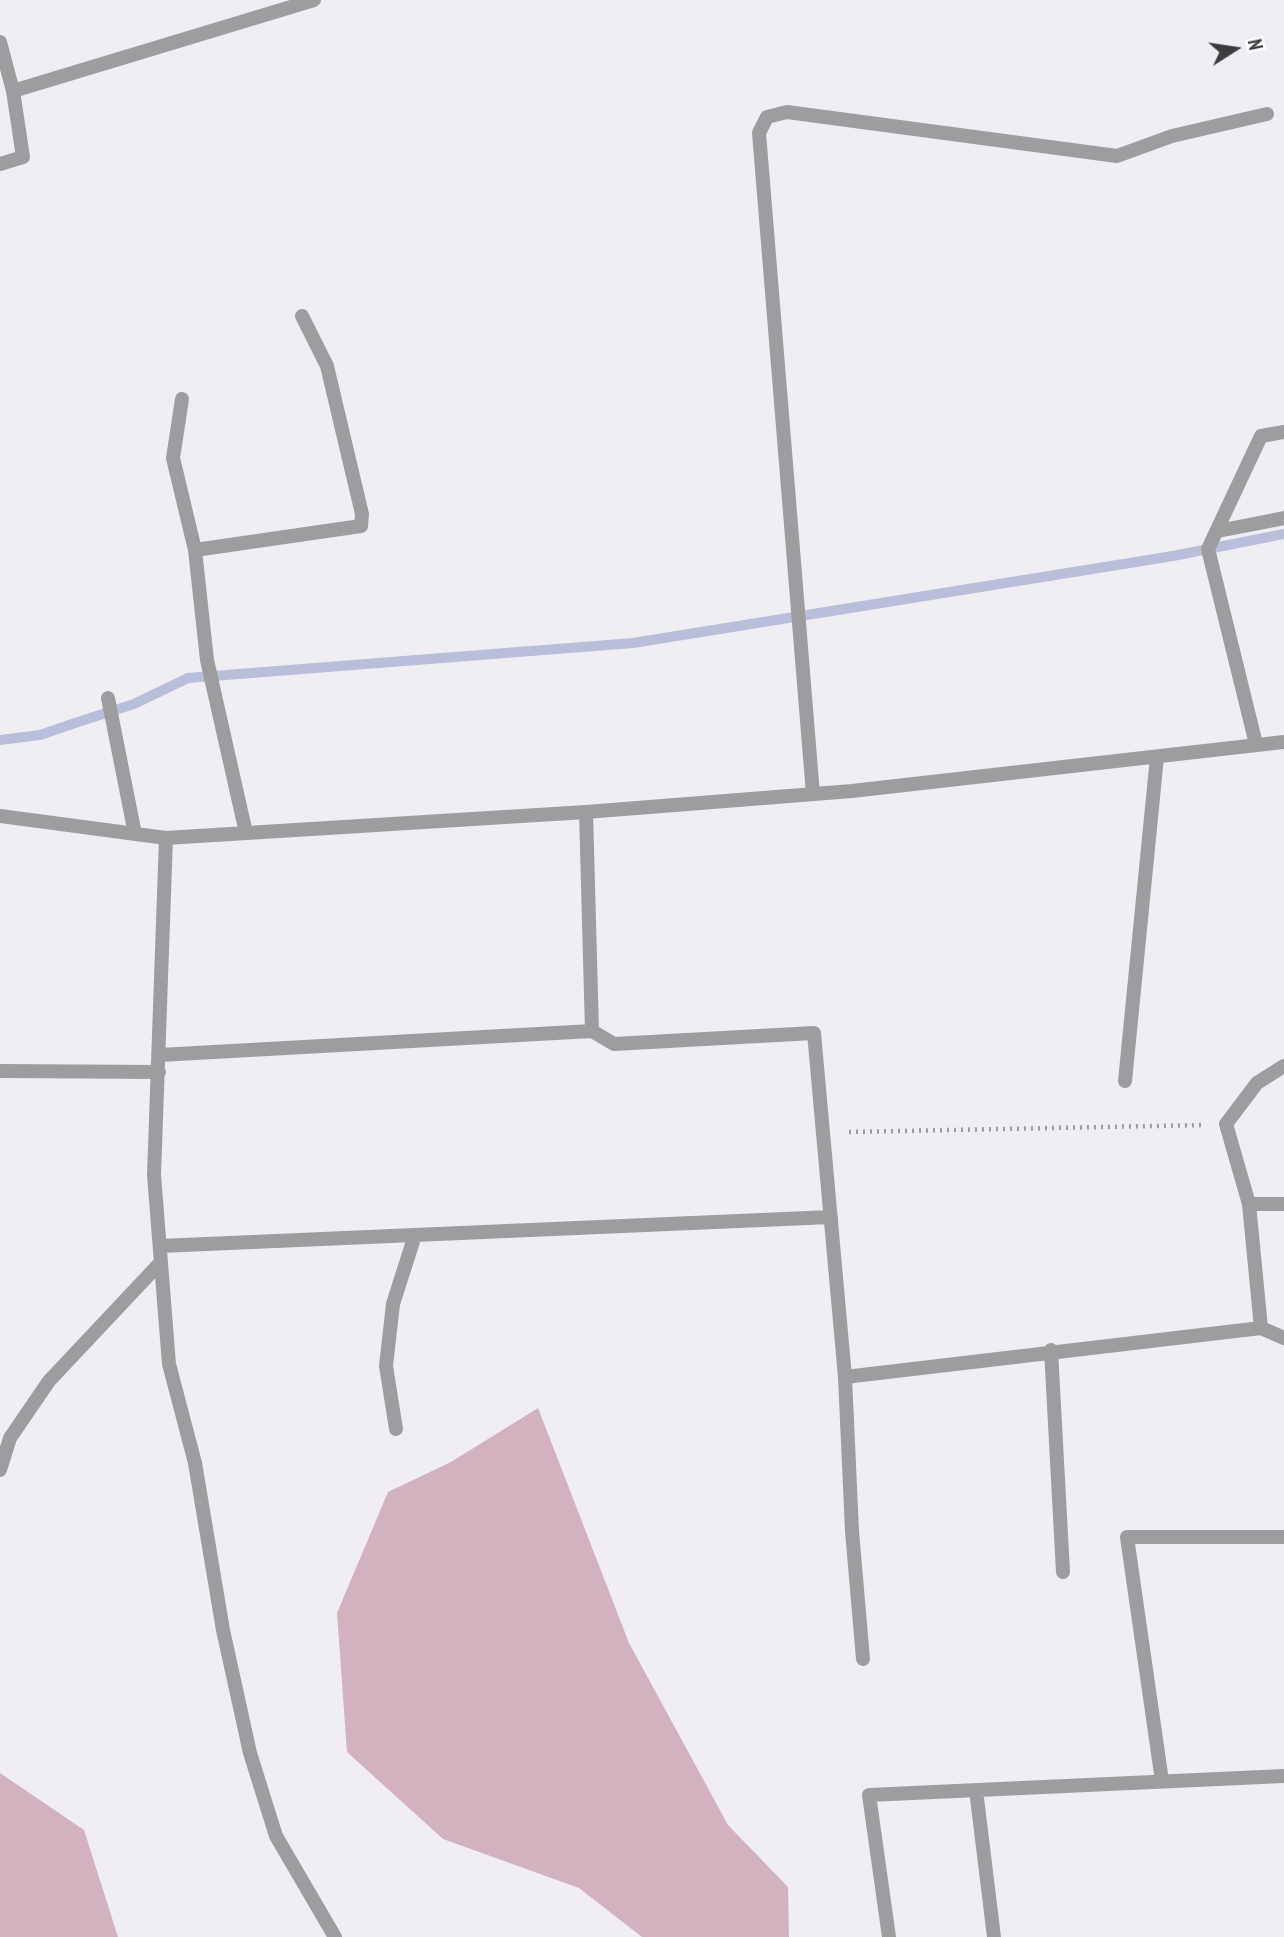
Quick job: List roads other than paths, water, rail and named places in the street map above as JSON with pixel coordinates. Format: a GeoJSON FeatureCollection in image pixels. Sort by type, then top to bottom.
{"type":"FeatureCollection","features":[{"type":"Feature","properties":{"kind":"street"},"geometry":{"type":"LineString","coordinates":[[13,91],[314,0]]}},
{"type":"Feature","properties":{"kind":"street"},"geometry":{"type":"LineString","coordinates":[[0,42],[13,91],[23,157],[0,164]]}},
{"type":"Feature","properties":{"kind":"street"},"geometry":{"type":"LineString","coordinates":[[813,794],[795,605],[759,133],[768,117],[787,112],[1117,156],[1172,135],[1267,114]]}},
{"type":"Feature","properties":{"kind":"street"},"geometry":{"type":"LineString","coordinates":[[195,550],[361,526],[362,514],[327,366],[302,316]]}},
{"type":"Feature","properties":{"kind":"street"},"geometry":{"type":"LineString","coordinates":[[182,399],[173,458],[195,550],[207,660],[246,833]]}},
{"type":"Feature","properties":{"kind":"street"},"geometry":{"type":"LineString","coordinates":[[1256,744],[1208,550],[1261,436],[1284,432]]}},
{"type":"Feature","properties":{"kind":"street"},"geometry":{"type":"LineString","coordinates":[[1218,531],[1284,518]]}},
{"type":"Feature","properties":{"kind":"street"},"geometry":{"type":"LineString","coordinates":[[108,698],[135,834]]}},
{"type":"Feature","properties":{"kind":"street"},"geometry":{"type":"LineString","coordinates":[[0,816],[166,838],[586,813],[813,794],[1284,742]]}},
{"type":"Feature","properties":{"kind":"street"},"geometry":{"type":"LineString","coordinates":[[1125,1081],[1157,757]]}},
{"type":"Feature","properties":{"kind":"street"},"geometry":{"type":"LineString","coordinates":[[586,813],[592,1031]]}},
{"type":"Feature","properties":{"kind":"street"},"geometry":{"type":"LineString","coordinates":[[166,838],[154,1175],[169,1364],[195,1463],[223,1630],[250,1754],[276,1836],[335,1937]]}},
{"type":"Feature","properties":{"kind":"street"},"geometry":{"type":"LineString","coordinates":[[160,1055],[592,1031],[614,1044],[814,1033],[845,1377],[852,1531],[863,1659]]}},
{"type":"Feature","properties":{"kind":"street"},"geometry":{"type":"LineString","coordinates":[[1261,1328],[1249,1204],[1226,1124],[1257,1083],[1284,1066]]}},
{"type":"Feature","properties":{"kind":"street"},"geometry":{"type":"LineString","coordinates":[[0,1071],[159,1072]]}},
{"type":"Feature","properties":{"kind":"street"},"geometry":{"type":"LineString","coordinates":[[1249,1204],[1284,1204]]}},
{"type":"Feature","properties":{"kind":"street"},"geometry":{"type":"LineString","coordinates":[[160,1245],[831,1217]]}},
{"type":"Feature","properties":{"kind":"street"},"geometry":{"type":"LineString","coordinates":[[396,1429],[386,1366],[393,1304],[415,1234]]}},
{"type":"Feature","properties":{"kind":"street"},"geometry":{"type":"LineString","coordinates":[[0,1470],[10,1438],[49,1381],[161,1262]]}},
{"type":"Feature","properties":{"kind":"street"},"geometry":{"type":"LineString","coordinates":[[845,1377],[1051,1350],[1261,1328],[1284,1338]]}},
{"type":"Feature","properties":{"kind":"street"},"geometry":{"type":"LineString","coordinates":[[1051,1350],[1063,1572]]}},
{"type":"Feature","properties":{"kind":"street"},"geometry":{"type":"LineString","coordinates":[[1162,1782],[1127,1537],[1284,1537]]}},
{"type":"Feature","properties":{"kind":"street"},"geometry":{"type":"LineString","coordinates":[[889,1937],[869,1795],[1284,1776]]}},
{"type":"Feature","properties":{"kind":"street"},"geometry":{"type":"LineString","coordinates":[[976,1790],[994,1937]]}},
{"type":"Feature","properties":{"kind":"waterway"},"geometry":{"type":"LineString","coordinates":[[0,740],[40,735],[134,704],[188,678],[633,643],[1173,556],[1284,534]]}}]}
